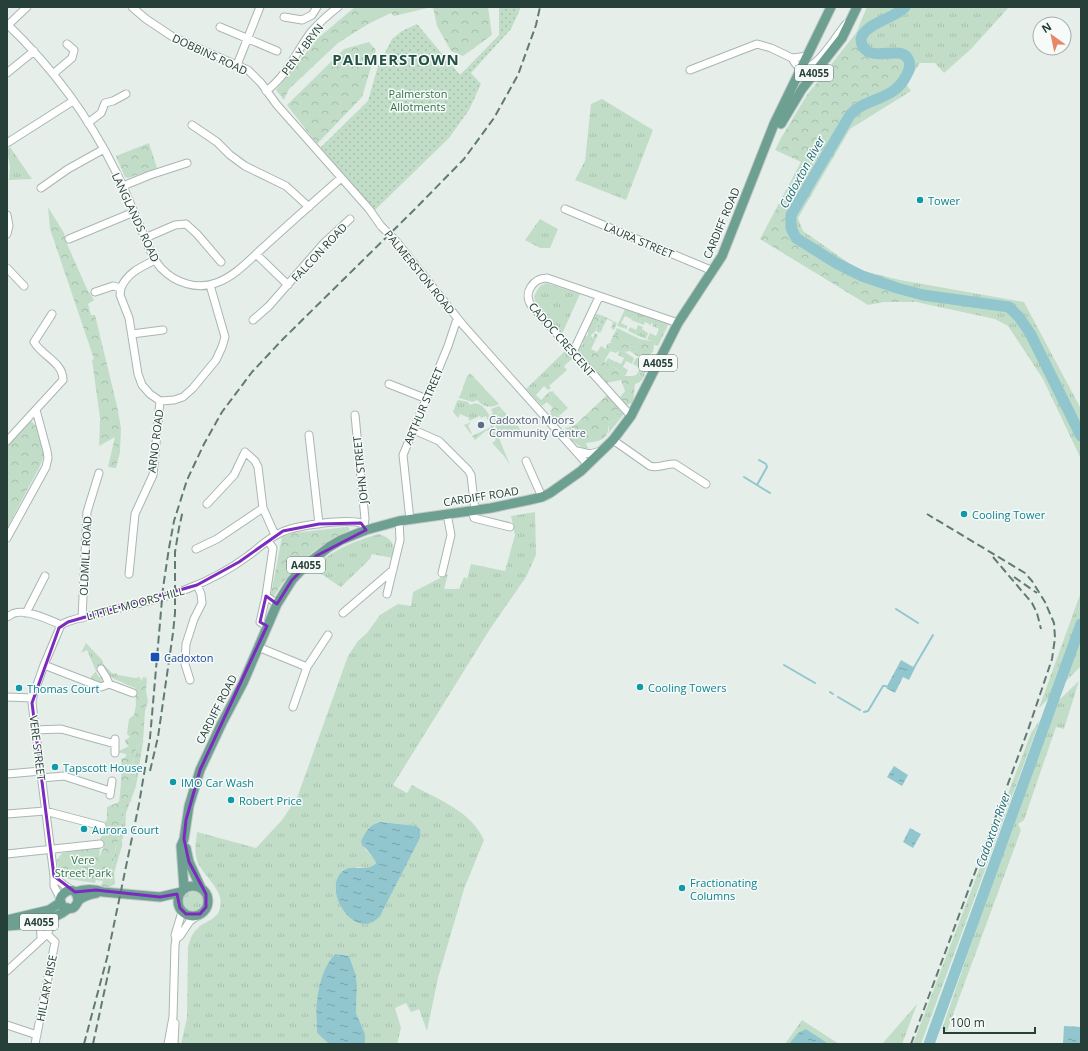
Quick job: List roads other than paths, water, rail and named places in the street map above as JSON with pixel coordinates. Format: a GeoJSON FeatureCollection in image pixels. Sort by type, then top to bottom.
{"type":"FeatureCollection","features":[{"type":"Feature","properties":{"kind":"main road","name":"CARDIFF ROAD"},"geometry":{"type":"LineString","coordinates":[[182,890],[182,846],[189,806],[200,770],[243,683],[277,604],[292,580],[316,556],[365,527],[473,511],[542,497],[568,481],[604,450],[631,416],[678,323],[713,271],[726,248],[774,124],[831,7]]}},
{"type":"Feature","properties":{"kind":"main road","name":"CARDIFF ROAD"},"geometry":{"type":"LineString","coordinates":[[769,139],[779,127],[802,89],[842,38],[857,7]]}},
{"type":"Feature","properties":{"kind":"main road","name":"CARDIFF ROAD"},"geometry":{"type":"LineString","coordinates":[[184,839],[189,862],[201,888]]}},
{"type":"Feature","properties":{"kind":"main road"},"geometry":{"type":"LineString","coordinates":[[191,886],[201,888],[206,894],[207,903],[200,914],[190,916],[181,910],[178,900],[182,890],[191,886]]}},
{"type":"Feature","properties":{"kind":"main road","name":"A4055"},"geometry":{"type":"LineString","coordinates":[[7,920],[52,909],[65,892],[75,895],[90,889],[103,892],[160,898],[181,910]]}},
{"type":"Feature","properties":{"kind":"main road","name":"A4055"},"geometry":{"type":"LineString","coordinates":[[160,898],[182,890]]}},
{"type":"Feature","properties":{"kind":"main road","name":"A4055"},"geometry":{"type":"LineString","coordinates":[[7,926],[41,922],[55,917],[68,909],[75,907],[75,895]]}},
{"type":"Feature","properties":{"kind":"main road","name":"A4055"},"geometry":{"type":"LineString","coordinates":[[60,900],[68,909]]}},
{"type":"Feature","properties":{"kind":"street"},"geometry":{"type":"LineString","coordinates":[[8,25],[27,7]]}},
{"type":"Feature","properties":{"kind":"street"},"geometry":{"type":"LineString","coordinates":[[237,65],[260,7]]}},
{"type":"Feature","properties":{"kind":"street"},"geometry":{"type":"LineString","coordinates":[[284,16],[302,20],[312,14],[317,7]]}},
{"type":"Feature","properties":{"kind":"street","name":"PEN Y BRYN"},"geometry":{"type":"LineString","coordinates":[[266,91],[275,83],[289,66],[311,32],[338,7]]}},
{"type":"Feature","properties":{"kind":"street","name":"DOBBINS ROAD"},"geometry":{"type":"LineString","coordinates":[[136,8],[173,37],[248,70],[266,91]]}},
{"type":"Feature","properties":{"kind":"street"},"geometry":{"type":"LineString","coordinates":[[792,58],[794,63],[802,68],[811,67],[828,50],[841,29],[853,17]]}},
{"type":"Feature","properties":{"kind":"street","name":"LANGLANDS ROAD"},"geometry":{"type":"LineString","coordinates":[[8,25],[34,51],[53,74],[88,122],[123,186],[155,260],[169,276],[179,281],[193,285],[210,285],[224,280],[232,275],[341,178]]}},
{"type":"Feature","properties":{"kind":"street"},"geometry":{"type":"LineString","coordinates":[[220,27],[277,51]]}},
{"type":"Feature","properties":{"kind":"street"},"geometry":{"type":"LineString","coordinates":[[53,74],[72,58],[74,50],[67,44]]}},
{"type":"Feature","properties":{"kind":"street"},"geometry":{"type":"LineString","coordinates":[[690,70],[757,44],[771,48],[792,58],[808,56]]}},
{"type":"Feature","properties":{"kind":"street"},"geometry":{"type":"LineString","coordinates":[[7,73],[34,51]]}},
{"type":"Feature","properties":{"kind":"street","name":"PALMERSTON ROAD"},"geometry":{"type":"LineString","coordinates":[[266,91],[277,106],[341,178],[381,226],[396,241],[458,320],[588,465]]}},
{"type":"Feature","properties":{"kind":"street"},"geometry":{"type":"LineString","coordinates":[[88,122],[101,113],[105,103],[113,101],[126,94]]}},
{"type":"Feature","properties":{"kind":"street"},"geometry":{"type":"LineString","coordinates":[[7,143],[73,101]]}},
{"type":"Feature","properties":{"kind":"street"},"geometry":{"type":"LineString","coordinates":[[192,125],[217,142],[230,155],[245,166],[286,186],[309,207]]}},
{"type":"Feature","properties":{"kind":"street"},"geometry":{"type":"LineString","coordinates":[[41,188],[68,169],[104,149]]}},
{"type":"Feature","properties":{"kind":"street"},"geometry":{"type":"LineString","coordinates":[[123,186],[150,175],[187,163]]}},
{"type":"Feature","properties":{"kind":"street","name":"LAURA STREET"},"geometry":{"type":"LineString","coordinates":[[565,209],[713,271]]}},
{"type":"Feature","properties":{"kind":"street"},"geometry":{"type":"LineString","coordinates":[[69,239],[134,212]]}},
{"type":"Feature","properties":{"kind":"street"},"geometry":{"type":"LineString","coordinates":[[7,215],[9,226],[7,234]]}},
{"type":"Feature","properties":{"kind":"street","name":"FALCON ROAD"},"geometry":{"type":"LineString","coordinates":[[253,320],[269,306],[324,243],[350,219]]}},
{"type":"Feature","properties":{"kind":"street"},"geometry":{"type":"LineString","coordinates":[[145,238],[175,225],[186,224],[197,234],[221,262]]}},
{"type":"Feature","properties":{"kind":"street","name":"FALCON ROAD"},"geometry":{"type":"LineString","coordinates":[[256,254],[288,285]]}},
{"type":"Feature","properties":{"kind":"street"},"geometry":{"type":"LineString","coordinates":[[155,260],[133,272],[124,280],[120,295],[129,318],[138,374],[142,385],[150,394],[160,401],[174,400],[183,397],[193,388],[216,360],[222,347],[225,337],[210,285]]}},
{"type":"Feature","properties":{"kind":"street"},"geometry":{"type":"LineString","coordinates":[[7,268],[24,286]]}},
{"type":"Feature","properties":{"kind":"street","name":"CADOC CRESCENT"},"geometry":{"type":"LineString","coordinates":[[631,416],[531,305],[528,299],[529,290],[539,280],[547,278],[678,323]]}},
{"type":"Feature","properties":{"kind":"street"},"geometry":{"type":"LineString","coordinates":[[95,292],[113,286],[121,288]]}},
{"type":"Feature","properties":{"kind":"street"},"geometry":{"type":"LineString","coordinates":[[573,352],[599,297]]}},
{"type":"Feature","properties":{"kind":"street"},"geometry":{"type":"LineString","coordinates":[[7,441],[63,380],[63,373],[59,366],[38,349],[34,342],[52,314]]}},
{"type":"Feature","properties":{"kind":"street","name":"ARTHUR STREET"},"geometry":{"type":"LineString","coordinates":[[410,520],[403,454],[427,399],[458,320]]}},
{"type":"Feature","properties":{"kind":"street"},"geometry":{"type":"LineString","coordinates":[[132,334],[163,330]]}},
{"type":"Feature","properties":{"kind":"street"},"geometry":{"type":"LineString","coordinates":[[389,384],[427,399]]}},
{"type":"Feature","properties":{"kind":"street","name":"ARNO ROAD"},"geometry":{"type":"LineString","coordinates":[[129,574],[135,514],[153,474],[160,401]]}},
{"type":"Feature","properties":{"kind":"street"},"geometry":{"type":"LineString","coordinates":[[7,538],[46,467],[48,458],[36,410]]}},
{"type":"Feature","properties":{"kind":"street","name":"JOHN STREET"},"geometry":{"type":"LineString","coordinates":[[355,415],[365,527]]}},
{"type":"Feature","properties":{"kind":"street"},"geometry":{"type":"LineString","coordinates":[[414,430],[439,441],[468,470],[471,475],[474,518],[510,527]]}},
{"type":"Feature","properties":{"kind":"street"},"geometry":{"type":"LineString","coordinates":[[309,435],[319,524]]}},
{"type":"Feature","properties":{"kind":"street"},"geometry":{"type":"LineString","coordinates":[[613,440],[650,466],[656,467],[675,464],[706,484]]}},
{"type":"Feature","properties":{"kind":"street"},"geometry":{"type":"LineString","coordinates":[[576,451],[590,454],[604,450]]}},
{"type":"Feature","properties":{"kind":"street"},"geometry":{"type":"LineString","coordinates":[[207,504],[234,475],[245,452],[255,461],[258,467],[263,508],[275,535]]}},
{"type":"Feature","properties":{"kind":"street"},"geometry":{"type":"LineString","coordinates":[[526,460],[542,497]]}},
{"type":"Feature","properties":{"kind":"street","name":"OLDMILL ROAD"},"geometry":{"type":"LineString","coordinates":[[82,618],[88,512],[99,473]]}},
{"type":"Feature","properties":{"kind":"street"},"geometry":{"type":"LineString","coordinates":[[196,549],[217,539],[263,508]]}},
{"type":"Feature","properties":{"kind":"street"},"geometry":{"type":"LineString","coordinates":[[442,573],[451,535],[447,514]]}},
{"type":"Feature","properties":{"kind":"street"},"geometry":{"type":"LineString","coordinates":[[387,594],[400,540],[399,521]]}},
{"type":"Feature","properties":{"kind":"street","name":"LITTLE MOORS HILL"},"geometry":{"type":"LineString","coordinates":[[61,625],[82,618],[168,596],[196,585],[226,570],[247,557],[282,531],[319,524],[351,522],[360,523],[365,527]]}},
{"type":"Feature","properties":{"kind":"street"},"geometry":{"type":"LineString","coordinates":[[267,626],[260,622],[266,596],[273,548],[268,541]]}},
{"type":"Feature","properties":{"kind":"street"},"geometry":{"type":"LineString","coordinates":[[343,613],[392,570]]}},
{"type":"Feature","properties":{"kind":"street"},"geometry":{"type":"LineString","coordinates":[[26,613],[45,576]]}},
{"type":"Feature","properties":{"kind":"street"},"geometry":{"type":"LineString","coordinates":[[190,680],[185,664],[186,644],[194,619],[202,603],[201,594],[196,585]]}},
{"type":"Feature","properties":{"kind":"street"},"geometry":{"type":"LineString","coordinates":[[266,596],[277,604]]}},
{"type":"Feature","properties":{"kind":"street"},"geometry":{"type":"LineString","coordinates":[[7,617],[16,612],[26,613],[61,625]]}},
{"type":"Feature","properties":{"kind":"street","name":"VERE STREET"},"geometry":{"type":"LineString","coordinates":[[60,900],[54,886],[51,850],[32,703],[44,665],[61,625]]}},
{"type":"Feature","properties":{"kind":"street"},"geometry":{"type":"LineString","coordinates":[[293,706],[308,667],[328,635]]}},
{"type":"Feature","properties":{"kind":"street"},"geometry":{"type":"LineString","coordinates":[[258,647],[308,667]]}},
{"type":"Feature","properties":{"kind":"street"},"geometry":{"type":"LineString","coordinates":[[44,665],[101,687],[109,684],[133,693]]}},
{"type":"Feature","properties":{"kind":"street"},"geometry":{"type":"LineString","coordinates":[[101,670],[109,684]]}},
{"type":"Feature","properties":{"kind":"street"},"geometry":{"type":"LineString","coordinates":[[7,697],[33,698]]}},
{"type":"Feature","properties":{"kind":"street"},"geometry":{"type":"LineString","coordinates":[[35,730],[61,729],[114,742],[114,754]]}},
{"type":"Feature","properties":{"kind":"street"},"geometry":{"type":"LineString","coordinates":[[7,774],[64,776],[109,792],[112,781]]}},
{"type":"Feature","properties":{"kind":"street"},"geometry":{"type":"LineString","coordinates":[[7,814],[46,811],[102,826]]}},
{"type":"Feature","properties":{"kind":"street"},"geometry":{"type":"LineString","coordinates":[[7,854],[100,844]]}},
{"type":"Feature","properties":{"kind":"street"},"geometry":{"type":"LineString","coordinates":[[54,876],[75,895]]}},
{"type":"Feature","properties":{"kind":"street"},"geometry":{"type":"LineString","coordinates":[[174,1044],[175,935],[181,910]]}},
{"type":"Feature","properties":{"kind":"street"},"geometry":{"type":"LineString","coordinates":[[43,912],[41,922],[44,936]]}},
{"type":"Feature","properties":{"kind":"street"},"geometry":{"type":"LineString","coordinates":[[176,939],[180,936],[190,921],[200,914]]}},
{"type":"Feature","properties":{"kind":"street"},"geometry":{"type":"LineString","coordinates":[[7,971],[44,936],[55,917]]}},
{"type":"Feature","properties":{"kind":"street","name":"HILLARY RISE"},"geometry":{"type":"LineString","coordinates":[[35,1044],[55,942],[44,936]]}},
{"type":"Feature","properties":{"kind":"street"},"geometry":{"type":"LineString","coordinates":[[168,1044],[174,1017]]}},
{"type":"Feature","properties":{"kind":"street"},"geometry":{"type":"LineString","coordinates":[[7,1025],[37,1035]]}},
{"type":"Feature","properties":{"kind":"water"},"geometry":{"type":"Polygon","coordinates":[[[901,660],[915,668],[909,680],[903,677],[895,693],[886,688],[901,660]]]}},
{"type":"Feature","properties":{"kind":"water"},"geometry":{"type":"Polygon","coordinates":[[[894,766],[908,775],[902,786],[887,777],[894,766]]]}},
{"type":"Feature","properties":{"kind":"water"},"geometry":{"type":"Polygon","coordinates":[[[381,822],[417,826],[421,835],[380,916],[371,923],[362,924],[348,916],[343,909],[338,901],[336,884],[338,877],[347,869],[367,868],[376,863],[361,842],[368,829],[381,822]]]}},
{"type":"Feature","properties":{"kind":"water"},"geometry":{"type":"Polygon","coordinates":[[[910,828],[921,834],[913,848],[903,842],[910,828]]]}},
{"type":"Feature","properties":{"kind":"water"},"geometry":{"type":"Polygon","coordinates":[[[335,954],[349,956],[355,973],[357,985],[356,1013],[365,1034],[365,1044],[329,1044],[317,1033],[316,1012],[318,991],[324,971],[335,954]]]}},
{"type":"Feature","properties":{"kind":"water"},"geometry":{"type":"Polygon","coordinates":[[[1064,1026],[1081,1027],[1081,1044],[1063,1044],[1064,1026]]]}},
{"type":"Feature","properties":{"kind":"water"},"geometry":{"type":"Polygon","coordinates":[[[806,1029],[829,1044],[789,1044],[798,1033],[806,1029]]]}},
{"type":"Feature","properties":{"kind":"waterway","name":"Cadoxton River"},"geometry":{"type":"LineString","coordinates":[[905,7],[894,15],[868,29],[861,40],[863,47],[868,51],[881,54],[901,53],[906,56],[910,63],[908,72],[901,84],[894,90],[887,95],[864,105],[850,115],[791,215],[791,228],[796,238],[836,263],[862,276],[923,295],[1009,307],[1019,317],[1030,333],[1081,436]]}},
{"type":"Feature","properties":{"kind":"waterway"},"geometry":{"type":"LineString","coordinates":[[757,485],[767,467],[766,464],[759,460]]}},
{"type":"Feature","properties":{"kind":"waterway"},"geometry":{"type":"LineString","coordinates":[[744,477],[770,493]]}},
{"type":"Feature","properties":{"kind":"waterway"},"geometry":{"type":"LineString","coordinates":[[896,609],[918,623]]}},
{"type":"Feature","properties":{"kind":"waterway","name":"Cadoxton River"},"geometry":{"type":"LineString","coordinates":[[929,1044],[1081,624]]}},
{"type":"Feature","properties":{"kind":"waterway"},"geometry":{"type":"LineString","coordinates":[[913,669],[933,635]]}},
{"type":"Feature","properties":{"kind":"waterway"},"geometry":{"type":"LineString","coordinates":[[784,665],[815,683]]}},
{"type":"Feature","properties":{"kind":"waterway"},"geometry":{"type":"LineString","coordinates":[[864,712],[868,711],[883,686],[886,686]]}},
{"type":"Feature","properties":{"kind":"waterway"},"geometry":{"type":"LineString","coordinates":[[838,697],[860,710]]}},
{"type":"Feature","properties":{"kind":"railway"},"geometry":{"type":"LineString","coordinates":[[84,1044],[107,958],[139,804],[150,738],[163,588],[174,521],[187,480],[204,444],[222,412],[252,372],[283,339],[464,159],[494,118],[518,75],[536,25],[540,7]]}},
{"type":"Feature","properties":{"kind":"railway"},"geometry":{"type":"LineString","coordinates":[[150,771],[158,737],[173,633],[175,613],[175,552],[183,510]]}},
{"type":"Feature","properties":{"kind":"railway"},"geometry":{"type":"LineString","coordinates":[[911,1044],[1028,730],[1052,659],[1055,638],[1054,623],[1045,602],[1032,581],[1025,573],[927,514]]}},
{"type":"Feature","properties":{"kind":"railway"},"geometry":{"type":"LineString","coordinates":[[993,557],[1032,603],[1037,613],[1041,629]]}},
{"type":"Feature","properties":{"kind":"railway"},"geometry":{"type":"LineString","coordinates":[[1014,577],[1037,593]]}},
{"type":"Feature","properties":{"kind":"railway"},"geometry":{"type":"LineString","coordinates":[[93,1044],[110,965]]}},
{"type":"Feature","properties":{"kind":"place","name":"Tower"},"geometry":{"type":"Point","coordinates":[920,200]}},
{"type":"Feature","properties":{"kind":"place","name":"Cadoxton Moors Community Centre"},"geometry":{"type":"Point","coordinates":[481,425]}},
{"type":"Feature","properties":{"kind":"place","name":"Cooling Tower"},"geometry":{"type":"Point","coordinates":[964,514]}},
{"type":"Feature","properties":{"kind":"place","name":"Cadoxton"},"geometry":{"type":"Point","coordinates":[155,657]}},
{"type":"Feature","properties":{"kind":"place","name":"Cooling Towers"},"geometry":{"type":"Point","coordinates":[640,687]}},
{"type":"Feature","properties":{"kind":"place","name":"Thomas Court"},"geometry":{"type":"Point","coordinates":[19,688]}},
{"type":"Feature","properties":{"kind":"place","name":"Tapscott House"},"geometry":{"type":"Point","coordinates":[55,767]}},
{"type":"Feature","properties":{"kind":"place","name":"IMO Car Wash"},"geometry":{"type":"Point","coordinates":[173,782]}},
{"type":"Feature","properties":{"kind":"place","name":"Robert Price"},"geometry":{"type":"Point","coordinates":[231,800]}},
{"type":"Feature","properties":{"kind":"place","name":"Aurora Court"},"geometry":{"type":"Point","coordinates":[84,829]}},
{"type":"Feature","properties":{"kind":"place","name":"Fractionating Columns"},"geometry":{"type":"Point","coordinates":[682,888]}},
{"type":"Feature","properties":{"kind":"district","name":"PALMERSTOWN"},"geometry":{"type":"Point","coordinates":[396,59]}},
{"type":"Feature","properties":{"kind":"park label","name":"Palmerston Allotments"},"geometry":{"type":"Point","coordinates":[418,99]}},
{"type":"Feature","properties":{"kind":"park label","name":"Vere Street Park"},"geometry":{"type":"Point","coordinates":[83,865]}}]}
